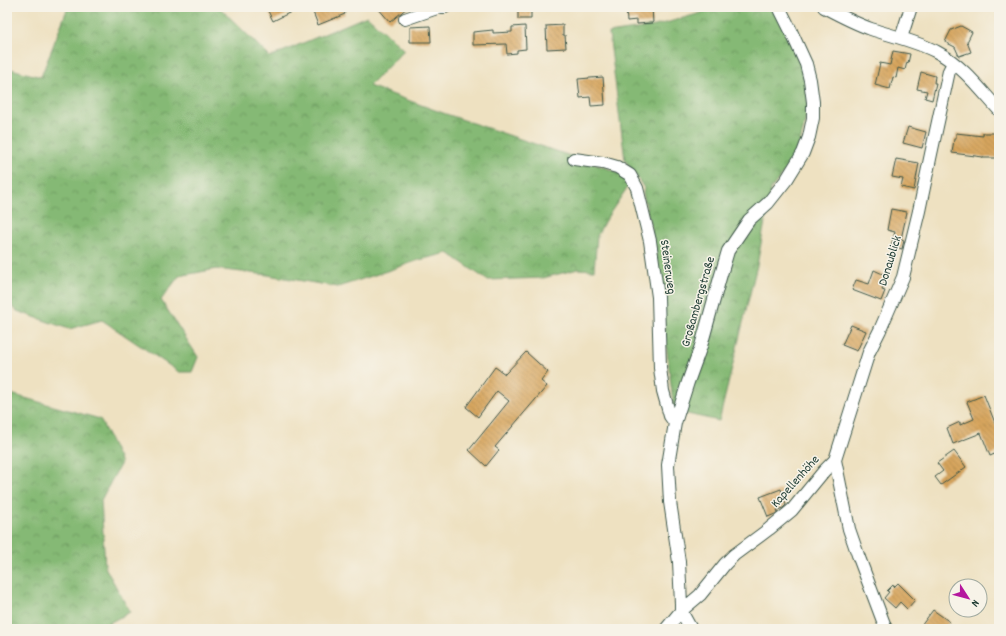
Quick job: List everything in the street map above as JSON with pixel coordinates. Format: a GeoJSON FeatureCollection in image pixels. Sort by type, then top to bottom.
{"type":"FeatureCollection","features":[{"type":"Feature","properties":{"kind":"street"},"geometry":{"type":"LineString","coordinates":[[405,19],[444,7]]}},
{"type":"Feature","properties":{"kind":"street","name":"Großambergstraße"},"geometry":{"type":"LineString","coordinates":[[681,611],[682,597],[679,562],[670,502],[668,465],[675,423],[701,346],[728,251],[749,220],[768,203],[787,179],[803,153],[810,137],[813,118],[813,102],[810,80],[806,64],[797,43],[778,7]]}},
{"type":"Feature","properties":{"kind":"street"},"geometry":{"type":"LineString","coordinates":[[824,7],[870,29],[901,38],[937,52],[962,70],[999,110]]}},
{"type":"Feature","properties":{"kind":"street"},"geometry":{"type":"LineString","coordinates":[[901,38],[911,7]]}},
{"type":"Feature","properties":{"kind":"street","name":"Donaublick"},"geometry":{"type":"LineString","coordinates":[[835,460],[869,352],[903,277],[919,211],[949,71],[953,63]]}},
{"type":"Feature","properties":{"kind":"street","name":"Steinerweg"},"geometry":{"type":"LineString","coordinates":[[574,159],[618,166],[630,175],[637,188],[650,241],[658,297],[660,368],[663,391],[670,416],[675,423]]}},
{"type":"Feature","properties":{"kind":"street","name":"Kapellenhöhe"},"geometry":{"type":"LineString","coordinates":[[681,611],[700,595],[734,555],[792,510],[835,460]]}},
{"type":"Feature","properties":{"kind":"street","name":"Kapellenhöhe"},"geometry":{"type":"LineString","coordinates":[[835,460],[849,530],[886,629]]}},
{"type":"Feature","properties":{"kind":"street"},"geometry":{"type":"LineString","coordinates":[[666,629],[681,611],[691,629]]}},
{"type":"Feature","properties":{"kind":"green space"},"geometry":{"type":"Polygon","coordinates":[[[68,7],[219,7],[270,57],[367,16],[404,50],[369,86],[443,113],[621,173],[629,185],[604,222],[597,236],[594,270],[578,269],[543,278],[487,280],[448,253],[419,260],[338,287],[268,275],[216,269],[179,276],[161,300],[198,357],[192,372],[179,372],[102,320],[69,329],[17,311],[7,302],[7,68],[41,77],[68,7]]]}},
{"type":"Feature","properties":{"kind":"green space"},"geometry":{"type":"Polygon","coordinates":[[[712,7],[772,7],[782,23],[797,55],[805,78],[808,100],[800,143],[790,164],[771,189],[757,265],[719,421],[674,411],[655,247],[643,193],[644,188],[625,160],[609,33],[655,26],[701,13],[712,7]]]}},
{"type":"Feature","properties":{"kind":"green space"},"geometry":{"type":"Polygon","coordinates":[[[7,393],[100,419],[121,463],[101,500],[105,567],[130,612],[109,623],[110,629],[7,629],[7,393]]]}},
{"type":"Feature","properties":{"kind":"building"},"geometry":{"type":"Polygon","coordinates":[[[266,7],[301,7],[273,21],[266,7]]]}},
{"type":"Feature","properties":{"kind":"building"},"geometry":{"type":"Polygon","coordinates":[[[311,7],[342,7],[345,14],[318,25],[311,7]]]}},
{"type":"Feature","properties":{"kind":"building"},"geometry":{"type":"Polygon","coordinates":[[[377,7],[408,7],[390,22],[377,7]]]}},
{"type":"Feature","properties":{"kind":"building"},"geometry":{"type":"Polygon","coordinates":[[[626,7],[652,7],[653,23],[637,24],[637,20],[627,21],[626,7]]]}},
{"type":"Feature","properties":{"kind":"building"},"geometry":{"type":"Polygon","coordinates":[[[518,9],[531,9],[531,19],[518,19],[518,9]]]}},
{"type":"Feature","properties":{"kind":"building"},"geometry":{"type":"Polygon","coordinates":[[[563,25],[563,35],[565,35],[566,48],[547,49],[546,26],[563,25]]]}},
{"type":"Feature","properties":{"kind":"building"},"geometry":{"type":"Polygon","coordinates":[[[430,26],[431,42],[410,42],[410,27],[430,26]]]}},
{"type":"Feature","properties":{"kind":"building"},"geometry":{"type":"Polygon","coordinates":[[[525,26],[526,49],[517,50],[517,53],[507,54],[506,44],[473,45],[473,32],[493,30],[493,33],[512,32],[512,27],[525,26]]]}},
{"type":"Feature","properties":{"kind":"building"},"geometry":{"type":"Polygon","coordinates":[[[961,26],[972,32],[967,42],[971,52],[959,56],[955,47],[945,42],[951,30],[961,26]]]}},
{"type":"Feature","properties":{"kind":"building"},"geometry":{"type":"Polygon","coordinates":[[[893,51],[910,54],[905,70],[898,68],[896,78],[893,77],[890,89],[875,85],[880,63],[890,65],[893,51]]]}},
{"type":"Feature","properties":{"kind":"building"},"geometry":{"type":"Polygon","coordinates":[[[921,72],[935,76],[934,83],[936,83],[932,100],[925,98],[927,91],[917,89],[921,72]]]}},
{"type":"Feature","properties":{"kind":"building"},"geometry":{"type":"Polygon","coordinates":[[[603,77],[605,105],[591,106],[590,97],[580,98],[578,79],[603,77]]]}},
{"type":"Feature","properties":{"kind":"building"},"geometry":{"type":"Polygon","coordinates":[[[908,127],[926,132],[922,148],[903,143],[908,127]]]}},
{"type":"Feature","properties":{"kind":"building"},"geometry":{"type":"Polygon","coordinates":[[[956,133],[983,136],[983,133],[999,133],[999,158],[983,158],[952,153],[956,133]]]}},
{"type":"Feature","properties":{"kind":"building"},"geometry":{"type":"Polygon","coordinates":[[[896,159],[919,163],[914,190],[901,187],[903,179],[892,177],[896,159]]]}},
{"type":"Feature","properties":{"kind":"building"},"geometry":{"type":"Polygon","coordinates":[[[891,209],[907,212],[901,239],[904,240],[902,249],[891,246],[895,232],[887,230],[891,209]]]}},
{"type":"Feature","properties":{"kind":"building"},"geometry":{"type":"Polygon","coordinates":[[[874,270],[887,276],[882,290],[885,291],[881,301],[852,290],[856,280],[869,284],[874,270]]]}},
{"type":"Feature","properties":{"kind":"building"},"geometry":{"type":"Polygon","coordinates":[[[851,325],[866,331],[857,351],[842,345],[851,325]]]}},
{"type":"Feature","properties":{"kind":"building"},"geometry":{"type":"Polygon","coordinates":[[[526,352],[548,372],[541,381],[547,386],[495,447],[499,450],[486,466],[469,450],[509,401],[497,391],[478,417],[466,407],[495,367],[505,374],[526,352]]]}},
{"type":"Feature","properties":{"kind":"building"},"geometry":{"type":"Polygon","coordinates":[[[984,395],[999,433],[999,452],[990,456],[981,433],[953,444],[947,428],[960,422],[960,425],[974,419],[967,402],[984,395]]]}},
{"type":"Feature","properties":{"kind":"building"},"geometry":{"type":"Polygon","coordinates":[[[954,451],[966,467],[941,485],[935,477],[943,471],[937,463],[954,451]]]}},
{"type":"Feature","properties":{"kind":"building"},"geometry":{"type":"Polygon","coordinates":[[[781,489],[786,505],[777,510],[778,512],[775,514],[768,517],[760,497],[781,489]]]}},
{"type":"Feature","properties":{"kind":"building"},"geometry":{"type":"Polygon","coordinates":[[[898,583],[915,600],[907,609],[900,602],[895,608],[884,598],[889,592],[887,591],[893,585],[894,587],[898,583]]]}},
{"type":"Feature","properties":{"kind":"building"},"geometry":{"type":"Polygon","coordinates":[[[933,610],[950,622],[945,629],[925,629],[921,626],[933,610]]]}}]}
